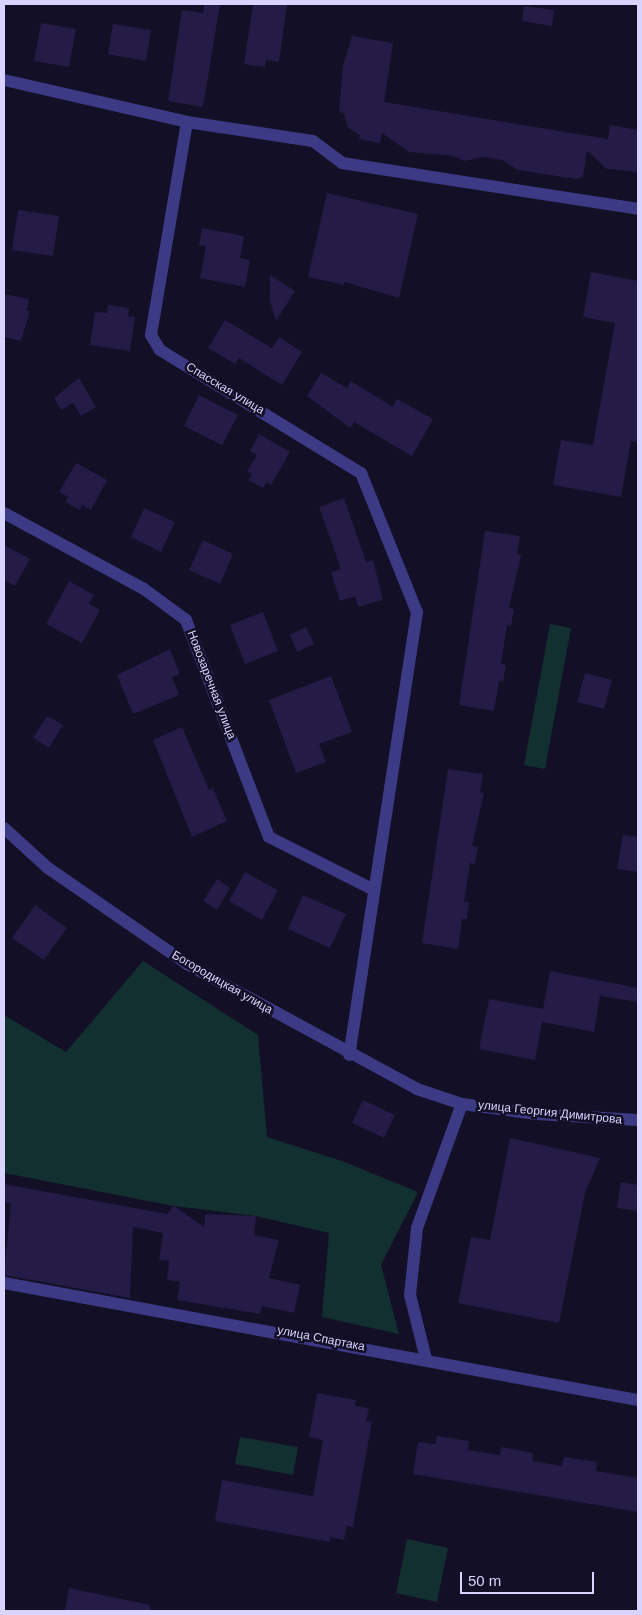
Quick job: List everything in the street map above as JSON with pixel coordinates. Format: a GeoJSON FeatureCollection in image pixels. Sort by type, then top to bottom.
{"type":"FeatureCollection","features":[{"type":"Feature","properties":{"kind":"street"},"geometry":{"type":"LineString","coordinates":[[4,80],[186,122],[313,141],[342,163],[638,209]]}},
{"type":"Feature","properties":{"kind":"street","name":"Спасская улица"},"geometry":{"type":"LineString","coordinates":[[186,122],[151,335],[160,350],[361,473],[417,612],[374,890]]}},
{"type":"Feature","properties":{"kind":"street","name":"Новозаречная улица"},"geometry":{"type":"LineString","coordinates":[[4,513],[144,589],[186,620],[269,837],[374,890]]}},
{"type":"Feature","properties":{"kind":"street","name":"Богородицкая улица"},"geometry":{"type":"LineString","coordinates":[[4,828],[48,868],[187,964],[349,1055],[417,1089],[462,1104]]}},
{"type":"Feature","properties":{"kind":"street"},"geometry":{"type":"LineString","coordinates":[[349,1055],[374,890]]}},
{"type":"Feature","properties":{"kind":"street"},"geometry":{"type":"LineString","coordinates":[[426,1359],[410,1294],[417,1228],[462,1104]]}},
{"type":"Feature","properties":{"kind":"street","name":"улица Георгия Димитрова"},"geometry":{"type":"LineString","coordinates":[[462,1104],[638,1120]]}},
{"type":"Feature","properties":{"kind":"street","name":"улица Спартака"},"geometry":{"type":"LineString","coordinates":[[4,1283],[426,1359],[638,1400]]}},
{"type":"Feature","properties":{"kind":"green space"},"geometry":{"type":"Polygon","coordinates":[[[550,624],[571,628],[545,769],[524,765],[550,624]]]}},
{"type":"Feature","properties":{"kind":"green space"},"geometry":{"type":"Polygon","coordinates":[[[143,961],[258,1035],[267,1137],[342,1161],[418,1192],[381,1265],[399,1334],[322,1317],[329,1233],[256,1216],[174,1206],[4,1173],[4,1015],[66,1052],[143,961]]]}},
{"type":"Feature","properties":{"kind":"green space"},"geometry":{"type":"Polygon","coordinates":[[[240,1437],[298,1447],[293,1475],[235,1464],[240,1437]]]}},
{"type":"Feature","properties":{"kind":"green space"},"geometry":{"type":"Polygon","coordinates":[[[407,1539],[448,1548],[437,1602],[396,1593],[407,1539]]]}},
{"type":"Feature","properties":{"kind":"building"},"geometry":{"type":"Polygon","coordinates":[[[204,4],[220,4],[203,107],[168,101],[182,10],[203,13],[204,4]]]}},
{"type":"Feature","properties":{"kind":"building"},"geometry":{"type":"Polygon","coordinates":[[[253,4],[287,4],[279,62],[266,60],[265,67],[244,64],[253,4]]]}},
{"type":"Feature","properties":{"kind":"building"},"geometry":{"type":"Polygon","coordinates":[[[524,6],[554,10],[552,26],[522,21],[524,6]]]}},
{"type":"Feature","properties":{"kind":"building"},"geometry":{"type":"Polygon","coordinates":[[[41,23],[76,29],[69,67],[34,61],[41,23]]]}},
{"type":"Feature","properties":{"kind":"building"},"geometry":{"type":"Polygon","coordinates":[[[113,24],[151,30],[146,61],[108,54],[113,24]]]}},
{"type":"Feature","properties":{"kind":"building"},"geometry":{"type":"Polygon","coordinates":[[[352,36],[393,43],[384,102],[608,139],[610,125],[638,130],[638,172],[607,169],[587,151],[583,177],[576,179],[518,170],[502,160],[483,157],[464,161],[454,156],[409,152],[382,133],[380,143],[359,139],[360,135],[348,128],[344,113],[339,112],[343,66],[352,36]]]}},
{"type":"Feature","properties":{"kind":"building"},"geometry":{"type":"Polygon","coordinates":[[[327,193],[418,214],[399,298],[345,282],[344,285],[308,277],[327,193]]]}},
{"type":"Feature","properties":{"kind":"building"},"geometry":{"type":"Polygon","coordinates":[[[18,210],[59,216],[53,256],[12,250],[18,210]]]}},
{"type":"Feature","properties":{"kind":"building"},"geometry":{"type":"Polygon","coordinates":[[[202,228],[244,236],[240,258],[250,260],[245,287],[200,278],[206,246],[199,245],[202,228]]]}},
{"type":"Feature","properties":{"kind":"building"},"geometry":{"type":"Polygon","coordinates":[[[591,272],[638,281],[638,442],[631,441],[621,497],[553,485],[561,440],[593,445],[615,323],[583,317],[591,272]]]}},
{"type":"Feature","properties":{"kind":"building"},"geometry":{"type":"Polygon","coordinates":[[[270,275],[295,291],[276,321],[270,301],[270,275]]]}},
{"type":"Feature","properties":{"kind":"building"},"geometry":{"type":"Polygon","coordinates":[[[4,294],[29,299],[27,311],[30,311],[21,341],[4,337],[4,294]]]}},
{"type":"Feature","properties":{"kind":"building"},"geometry":{"type":"Polygon","coordinates":[[[108,305],[129,308],[128,316],[135,317],[130,351],[90,345],[95,312],[107,313],[108,305]]]}},
{"type":"Feature","properties":{"kind":"building"},"geometry":{"type":"Polygon","coordinates":[[[225,320],[272,348],[279,337],[302,352],[282,385],[239,358],[235,364],[208,348],[225,320]]]}},
{"type":"Feature","properties":{"kind":"building"},"geometry":{"type":"Polygon","coordinates":[[[321,373],[347,388],[351,381],[393,407],[397,399],[433,419],[412,456],[354,422],[350,428],[307,396],[321,373]]]}},
{"type":"Feature","properties":{"kind":"building"},"geometry":{"type":"Polygon","coordinates":[[[79,378],[96,407],[81,416],[73,403],[61,410],[54,398],[79,378]]]}},
{"type":"Feature","properties":{"kind":"building"},"geometry":{"type":"Polygon","coordinates":[[[199,395],[238,415],[222,445],[184,426],[199,395]]]}},
{"type":"Feature","properties":{"kind":"building"},"geometry":{"type":"Polygon","coordinates":[[[259,434],[290,452],[271,485],[267,482],[263,488],[248,480],[252,474],[247,471],[257,455],[250,451],[259,434]]]}},
{"type":"Feature","properties":{"kind":"building"},"geometry":{"type":"Polygon","coordinates":[[[76,463],[107,480],[91,510],[82,505],[80,510],[65,502],[68,497],[59,492],[76,463]]]}},
{"type":"Feature","properties":{"kind":"building"},"geometry":{"type":"Polygon","coordinates":[[[344,498],[366,562],[373,560],[383,600],[358,607],[355,596],[340,601],[331,572],[341,569],[319,507],[344,498]]]}},
{"type":"Feature","properties":{"kind":"building"},"geometry":{"type":"Polygon","coordinates":[[[144,508],[175,522],[161,552],[131,537],[144,508]]]}},
{"type":"Feature","properties":{"kind":"building"},"geometry":{"type":"Polygon","coordinates":[[[485,531],[520,536],[517,554],[521,555],[509,608],[514,609],[511,626],[507,625],[501,664],[506,665],[503,682],[499,681],[494,711],[459,705],[485,531]]]}},
{"type":"Feature","properties":{"kind":"building"},"geometry":{"type":"Polygon","coordinates":[[[203,540],[233,554],[220,584],[189,570],[203,540]]]}},
{"type":"Feature","properties":{"kind":"building"},"geometry":{"type":"Polygon","coordinates":[[[4,545],[30,559],[15,586],[4,580],[4,545]]]}},
{"type":"Feature","properties":{"kind":"building"},"geometry":{"type":"Polygon","coordinates":[[[69,581],[94,595],[89,604],[100,610],[82,643],[46,624],[69,581]]]}},
{"type":"Feature","properties":{"kind":"building"},"geometry":{"type":"Polygon","coordinates":[[[263,612],[278,651],[245,664],[230,625],[263,612]]]}},
{"type":"Feature","properties":{"kind":"building"},"geometry":{"type":"Polygon","coordinates":[[[306,627],[314,644],[297,652],[290,635],[306,627]]]}},
{"type":"Feature","properties":{"kind":"building"},"geometry":{"type":"Polygon","coordinates":[[[170,649],[180,674],[172,677],[179,695],[133,714],[117,675],[170,649]]]}},
{"type":"Feature","properties":{"kind":"building"},"geometry":{"type":"Polygon","coordinates":[[[585,673],[612,680],[604,709],[577,702],[585,673]]]}},
{"type":"Feature","properties":{"kind":"building"},"geometry":{"type":"Polygon","coordinates":[[[331,676],[352,732],[319,744],[326,762],[296,773],[269,700],[331,676]]]}},
{"type":"Feature","properties":{"kind":"building"},"geometry":{"type":"Polygon","coordinates":[[[47,716],[63,725],[49,748],[33,738],[47,716]]]}},
{"type":"Feature","properties":{"kind":"building"},"geometry":{"type":"Polygon","coordinates":[[[182,727],[209,790],[213,788],[227,821],[192,837],[153,740],[182,727]]]}},
{"type":"Feature","properties":{"kind":"building"},"geometry":{"type":"Polygon","coordinates":[[[448,769],[483,774],[480,792],[484,793],[472,846],[478,847],[475,864],[470,863],[464,902],[469,902],[467,919],[462,919],[458,949],[422,943],[448,769]]]}},
{"type":"Feature","properties":{"kind":"building"},"geometry":{"type":"Polygon","coordinates":[[[623,835],[638,837],[638,872],[617,869],[623,835]]]}},
{"type":"Feature","properties":{"kind":"building"},"geometry":{"type":"Polygon","coordinates":[[[245,872],[278,890],[262,920],[229,901],[245,872]]]}},
{"type":"Feature","properties":{"kind":"building"},"geometry":{"type":"Polygon","coordinates":[[[217,879],[230,888],[217,910],[203,901],[217,879]]]}},
{"type":"Feature","properties":{"kind":"building"},"geometry":{"type":"Polygon","coordinates":[[[303,895],[346,914],[330,948],[288,929],[303,895]]]}},
{"type":"Feature","properties":{"kind":"building"},"geometry":{"type":"Polygon","coordinates":[[[35,905],[67,928],[44,960],[12,938],[35,905]]]}},
{"type":"Feature","properties":{"kind":"building"},"geometry":{"type":"Polygon","coordinates":[[[550,971],[638,988],[638,1002],[600,996],[594,1032],[542,1022],[535,1060],[479,1049],[489,999],[543,1009],[550,971]]]}},
{"type":"Feature","properties":{"kind":"building"},"geometry":{"type":"Polygon","coordinates":[[[363,1100],[395,1115],[384,1138],[352,1123],[363,1100]]]}},
{"type":"Feature","properties":{"kind":"building"},"geometry":{"type":"Polygon","coordinates":[[[510,1138],[600,1158],[585,1193],[559,1323],[458,1303],[471,1237],[490,1240],[510,1138]]]}},
{"type":"Feature","properties":{"kind":"building"},"geometry":{"type":"Polygon","coordinates":[[[621,1182],[638,1185],[638,1211],[617,1208],[621,1182]]]}},
{"type":"Feature","properties":{"kind":"building"},"geometry":{"type":"Polygon","coordinates":[[[4,1184],[167,1214],[174,1206],[204,1227],[205,1214],[256,1216],[254,1235],[279,1240],[269,1278],[300,1285],[294,1313],[262,1306],[260,1314],[177,1300],[180,1282],[167,1280],[169,1261],[159,1260],[163,1233],[133,1227],[130,1298],[4,1275],[11,1203],[4,1202],[4,1184]]]}},
{"type":"Feature","properties":{"kind":"building"},"geometry":{"type":"Polygon","coordinates":[[[317,1393],[356,1400],[355,1406],[369,1408],[366,1421],[372,1422],[353,1527],[347,1526],[344,1540],[330,1537],[330,1542],[215,1521],[222,1480],[313,1496],[323,1440],[309,1437],[317,1393]]]}},
{"type":"Feature","properties":{"kind":"building"},"geometry":{"type":"Polygon","coordinates":[[[437,1436],[469,1441],[468,1450],[500,1455],[501,1447],[533,1453],[532,1461],[562,1466],[564,1457],[597,1462],[596,1471],[638,1478],[638,1512],[413,1474],[418,1442],[435,1444],[437,1436]]]}},
{"type":"Feature","properties":{"kind":"building"},"geometry":{"type":"Polygon","coordinates":[[[69,1588],[150,1605],[150,1611],[65,1611],[69,1588]]]}}]}
